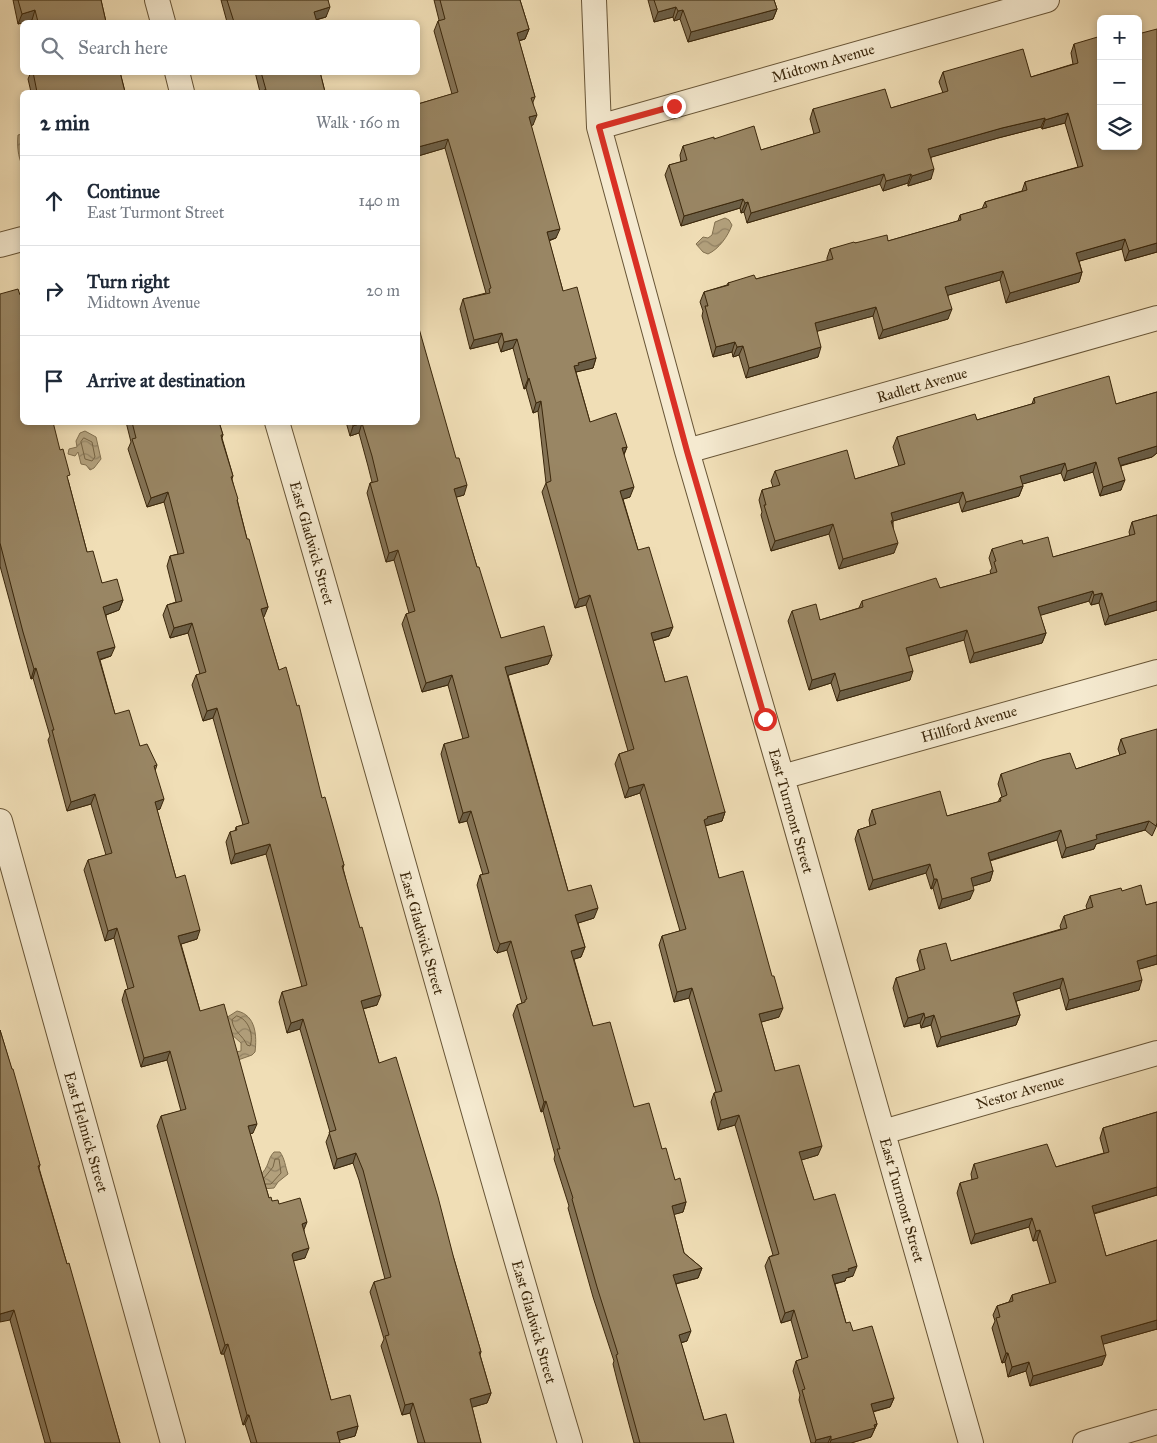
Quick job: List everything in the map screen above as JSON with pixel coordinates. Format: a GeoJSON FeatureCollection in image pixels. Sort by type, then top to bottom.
{"type":"FeatureCollection","features":[{"type":"Feature","properties":{"kind":"street"},"geometry":{"type":"LineString","coordinates":[[157,0],[162,20]]}},
{"type":"Feature","properties":{"kind":"street","name":"East Turmont Street"},"geometry":{"type":"LineString","coordinates":[[594,0],[599,127],[687,451],[782,777],[971,1443]]}},
{"type":"Feature","properties":{"kind":"street","name":"Midtown Avenue"},"geometry":{"type":"LineString","coordinates":[[599,127],[1047,0]]}},
{"type":"Feature","properties":{"kind":"street"},"geometry":{"type":"LineString","coordinates":[[177,75],[181,90]]}},
{"type":"Feature","properties":{"kind":"street"},"geometry":{"type":"LineString","coordinates":[[0,245],[20,240]]}},
{"type":"Feature","properties":{"kind":"street","name":"Radlett Avenue"},"geometry":{"type":"LineString","coordinates":[[687,451],[1157,318]]}},
{"type":"Feature","properties":{"kind":"street","name":"East Gladwick Street"},"geometry":{"type":"LineString","coordinates":[[278,425],[445,1016],[570,1443]]}},
{"type":"Feature","properties":{"kind":"street","name":"Hillford Avenue"},"geometry":{"type":"LineString","coordinates":[[782,777],[1157,672]]}},
{"type":"Feature","properties":{"kind":"street","name":"East Helmick Street"},"geometry":{"type":"LineString","coordinates":[[0,821],[173,1443]]}},
{"type":"Feature","properties":{"kind":"street","name":"Nestor Avenue"},"geometry":{"type":"LineString","coordinates":[[883,1132],[1157,1053]]}},
{"type":"Feature","properties":{"kind":"street"},"geometry":{"type":"LineString","coordinates":[[1085,1443],[1157,1422]]}},
{"type":"Feature","properties":{"kind":"water"},"geometry":{"type":"Polygon","coordinates":[[[20,134],[20,158],[18,143],[18,135],[20,134]]]}},
{"type":"Feature","properties":{"kind":"water"},"geometry":{"type":"Polygon","coordinates":[[[725,218],[732,225],[726,238],[712,252],[708,254],[703,252],[696,244],[703,237],[708,238],[712,235],[715,222],[725,218]]]}},
{"type":"Feature","properties":{"kind":"water"},"geometry":{"type":"Polygon","coordinates":[[[85,431],[96,437],[101,459],[90,470],[86,465],[81,464],[78,452],[75,456],[68,454],[69,449],[77,447],[76,441],[80,433],[85,431]]]}},
{"type":"Feature","properties":{"kind":"water"},"geometry":{"type":"Polygon","coordinates":[[[237,1011],[243,1013],[252,1022],[256,1039],[255,1052],[238,1060],[236,1052],[241,1051],[241,1043],[230,1033],[226,1018],[237,1011]]]}},
{"type":"Feature","properties":{"kind":"water"},"geometry":{"type":"Polygon","coordinates":[[[274,1152],[280,1152],[288,1174],[274,1188],[263,1189],[259,1176],[274,1152]]]}},
{"type":"Feature","properties":{"kind":"building"},"geometry":{"type":"Polygon","coordinates":[[[18,0],[101,0],[106,20],[38,20],[35,10],[22,14],[18,0]]]}},
{"type":"Feature","properties":{"kind":"building"},"geometry":{"type":"Polygon","coordinates":[[[227,0],[328,0],[330,7],[314,12],[316,20],[233,20],[227,0]]]}},
{"type":"Feature","properties":{"kind":"building"},"geometry":{"type":"Polygon","coordinates":[[[440,0],[520,0],[529,29],[517,33],[535,97],[531,98],[537,115],[529,117],[560,229],[547,232],[563,291],[577,287],[596,358],[574,366],[590,422],[616,413],[627,447],[622,448],[634,487],[620,491],[638,550],[649,547],[673,627],[651,633],[665,682],[687,676],[725,812],[707,817],[704,820],[719,878],[743,871],[772,976],[774,976],[783,1008],[759,1014],[775,1071],[799,1065],[822,1146],[799,1152],[814,1200],[835,1194],[857,1266],[848,1269],[849,1271],[832,1275],[846,1323],[850,1322],[853,1331],[872,1326],[894,1398],[871,1404],[877,1424],[874,1425],[875,1428],[831,1440],[831,1436],[816,1440],[802,1390],[805,1389],[796,1361],[808,1357],[794,1310],[785,1313],[769,1257],[779,1254],[739,1115],[721,1120],[714,1093],[722,1091],[692,988],[677,992],[662,936],[686,929],[644,784],[629,788],[619,754],[634,749],[590,595],[579,599],[546,483],[551,481],[541,401],[536,403],[517,339],[504,342],[502,333],[474,340],[463,299],[490,293],[489,289],[491,288],[448,139],[420,146],[420,103],[458,92],[438,21],[445,19],[440,0]]]}},
{"type":"Feature","properties":{"kind":"building"},"geometry":{"type":"Polygon","coordinates":[[[654,0],[774,0],[777,9],[691,32],[683,10],[678,11],[676,7],[658,12],[654,0]]]}},
{"type":"Feature","properties":{"kind":"building"},"geometry":{"type":"Polygon","coordinates":[[[1157,29],[1157,243],[1129,251],[1125,239],[1076,253],[1082,272],[1010,293],[1003,271],[945,287],[952,309],[883,330],[876,307],[815,323],[821,347],[749,368],[743,346],[737,347],[735,342],[716,347],[705,306],[708,306],[704,292],[754,275],[756,279],[833,259],[830,249],[854,242],[887,235],[888,241],[961,220],[960,215],[987,207],[985,202],[1027,190],[1025,182],[1083,166],[1068,113],[1045,120],[1045,118],[1002,128],[928,149],[934,169],[912,176],[911,174],[886,181],[884,174],[751,213],[748,202],[745,203],[743,199],[684,216],[669,165],[687,160],[683,146],[714,137],[714,139],[754,126],[761,150],[820,132],[813,109],[885,89],[891,108],[948,91],[943,72],[1023,49],[1031,77],[1078,63],[1074,44],[1097,37],[1097,150],[1142,150],[1142,33],[1157,29]]]}},
{"type":"Feature","properties":{"kind":"building"},"geometry":{"type":"Polygon","coordinates":[[[34,75],[121,75],[124,90],[37,90],[34,75]]]}},
{"type":"Feature","properties":{"kind":"building"},"geometry":{"type":"Polygon","coordinates":[[[262,75],[321,75],[324,90],[266,90],[262,75]]]}},
{"type":"Feature","properties":{"kind":"building"},"geometry":{"type":"Polygon","coordinates":[[[18,289],[20,295],[20,425],[54,425],[60,450],[63,449],[70,475],[67,476],[87,552],[93,551],[102,583],[117,579],[123,600],[103,607],[115,647],[97,652],[115,714],[129,710],[140,746],[147,744],[157,765],[154,766],[164,799],[155,802],[176,878],[185,875],[200,930],[178,936],[200,1011],[224,1004],[257,1124],[248,1126],[269,1198],[271,1197],[272,1201],[278,1200],[279,1204],[300,1198],[307,1222],[302,1224],[309,1248],[292,1255],[331,1400],[350,1395],[358,1426],[337,1432],[340,1443],[257,1443],[249,1415],[247,1415],[228,1344],[225,1345],[161,1116],[186,1109],[170,1051],[144,1058],[125,990],[134,987],[117,928],[108,931],[88,860],[112,853],[95,794],[71,802],[52,730],[54,730],[36,668],[34,669],[23,632],[0,543],[0,294],[18,289]]]}},
{"type":"Feature","properties":{"kind":"building"},"geometry":{"type":"Polygon","coordinates":[[[420,332],[456,458],[459,458],[467,485],[454,489],[477,567],[479,567],[501,638],[544,626],[552,655],[505,667],[568,891],[591,885],[598,908],[575,915],[585,947],[571,951],[593,1026],[610,1022],[634,1107],[649,1103],[662,1149],[666,1148],[675,1180],[680,1178],[686,1202],[672,1206],[684,1253],[702,1268],[673,1275],[691,1331],[679,1335],[704,1420],[726,1414],[734,1443],[640,1443],[616,1355],[618,1354],[557,1149],[560,1149],[546,1101],[544,1102],[517,1005],[525,1002],[527,999],[511,941],[500,944],[498,940],[480,875],[489,873],[471,811],[463,813],[444,744],[469,737],[452,675],[426,683],[406,614],[415,611],[398,550],[389,553],[370,483],[378,481],[363,425],[420,425],[420,332]]]}},
{"type":"Feature","properties":{"kind":"building"},"geometry":{"type":"Polygon","coordinates":[[[1109,376],[1116,404],[1157,392],[1157,446],[1118,458],[1125,480],[1103,487],[1096,462],[1067,471],[1065,463],[1020,476],[1023,486],[966,502],[963,492],[891,513],[893,520],[891,521],[898,543],[843,559],[833,524],[775,541],[764,505],[766,505],[762,490],[780,485],[775,471],[847,450],[855,479],[905,464],[897,437],[975,414],[977,420],[1035,403],[1034,398],[1109,376]]]}},
{"type":"Feature","properties":{"kind":"building"},"geometry":{"type":"Polygon","coordinates":[[[133,425],[220,425],[247,539],[249,539],[268,607],[261,609],[279,670],[286,667],[297,706],[299,705],[322,798],[325,797],[344,865],[342,866],[381,995],[361,1001],[379,1063],[396,1057],[438,1197],[481,1352],[479,1352],[491,1393],[470,1399],[481,1443],[425,1443],[413,1403],[405,1405],[385,1336],[389,1335],[374,1282],[391,1277],[363,1170],[356,1153],[337,1159],[329,1132],[336,1130],[303,1019],[291,1023],[282,992],[307,985],[270,844],[235,854],[230,832],[237,830],[236,827],[249,823],[217,708],[207,711],[196,675],[206,672],[192,623],[174,628],[167,605],[182,601],[170,556],[184,553],[168,492],[151,498],[132,439],[136,438],[133,425]]]}},
{"type":"Feature","properties":{"kind":"building"},"geometry":{"type":"Polygon","coordinates":[[[1157,515],[1157,601],[1109,616],[1102,593],[1094,595],[1093,591],[1038,607],[1046,633],[974,653],[967,630],[906,648],[913,671],[840,691],[835,673],[812,680],[792,611],[816,604],[820,620],[863,607],[862,601],[936,578],[940,588],[997,572],[992,549],[1022,540],[1023,544],[1048,537],[1053,557],[1135,534],[1132,522],[1157,515]]]}},
{"type":"Feature","properties":{"kind":"building"},"geometry":{"type":"Polygon","coordinates":[[[1157,729],[1156,826],[1149,821],[1096,835],[1097,839],[1066,848],[1061,830],[988,853],[993,871],[971,878],[974,890],[942,899],[937,879],[934,879],[930,864],[873,880],[858,830],[876,824],[872,810],[940,791],[947,816],[1001,801],[1000,798],[1007,795],[1001,774],[1070,753],[1076,769],[1126,753],[1121,739],[1157,729]]]}},
{"type":"Feature","properties":{"kind":"building"},"geometry":{"type":"Polygon","coordinates":[[[1141,885],[1146,905],[1157,902],[1157,955],[1137,961],[1142,980],[1069,1000],[1063,978],[1013,993],[1020,1015],[941,1037],[934,1015],[925,1018],[924,1013],[908,1018],[896,978],[925,969],[920,950],[946,943],[951,961],[1067,928],[1064,916],[1093,907],[1090,896],[1121,888],[1122,891],[1141,885]]]}},
{"type":"Feature","properties":{"kind":"building"},"geometry":{"type":"Polygon","coordinates":[[[0,1030],[13,1069],[40,1165],[38,1166],[67,1264],[69,1263],[120,1443],[51,1443],[14,1310],[0,1314],[0,1030]]]}},
{"type":"Feature","properties":{"kind":"building"},"geometry":{"type":"Polygon","coordinates":[[[1157,1112],[1157,1187],[1092,1206],[1106,1256],[1157,1240],[1157,1320],[1101,1336],[1106,1355],[1033,1376],[1029,1362],[1012,1367],[996,1318],[1000,1317],[997,1306],[1013,1301],[1012,1295],[1056,1282],[1040,1230],[1036,1231],[1032,1218],[975,1234],[960,1183],[978,1178],[974,1164],[1047,1144],[1056,1167],[1109,1152],[1103,1128],[1157,1112]]]}},
{"type":"Feature","properties":{"kind":"route"},"geometry":{"type":"LineString","coordinates":[[674,106],[599,127],[687,451],[765,719]]}}]}
